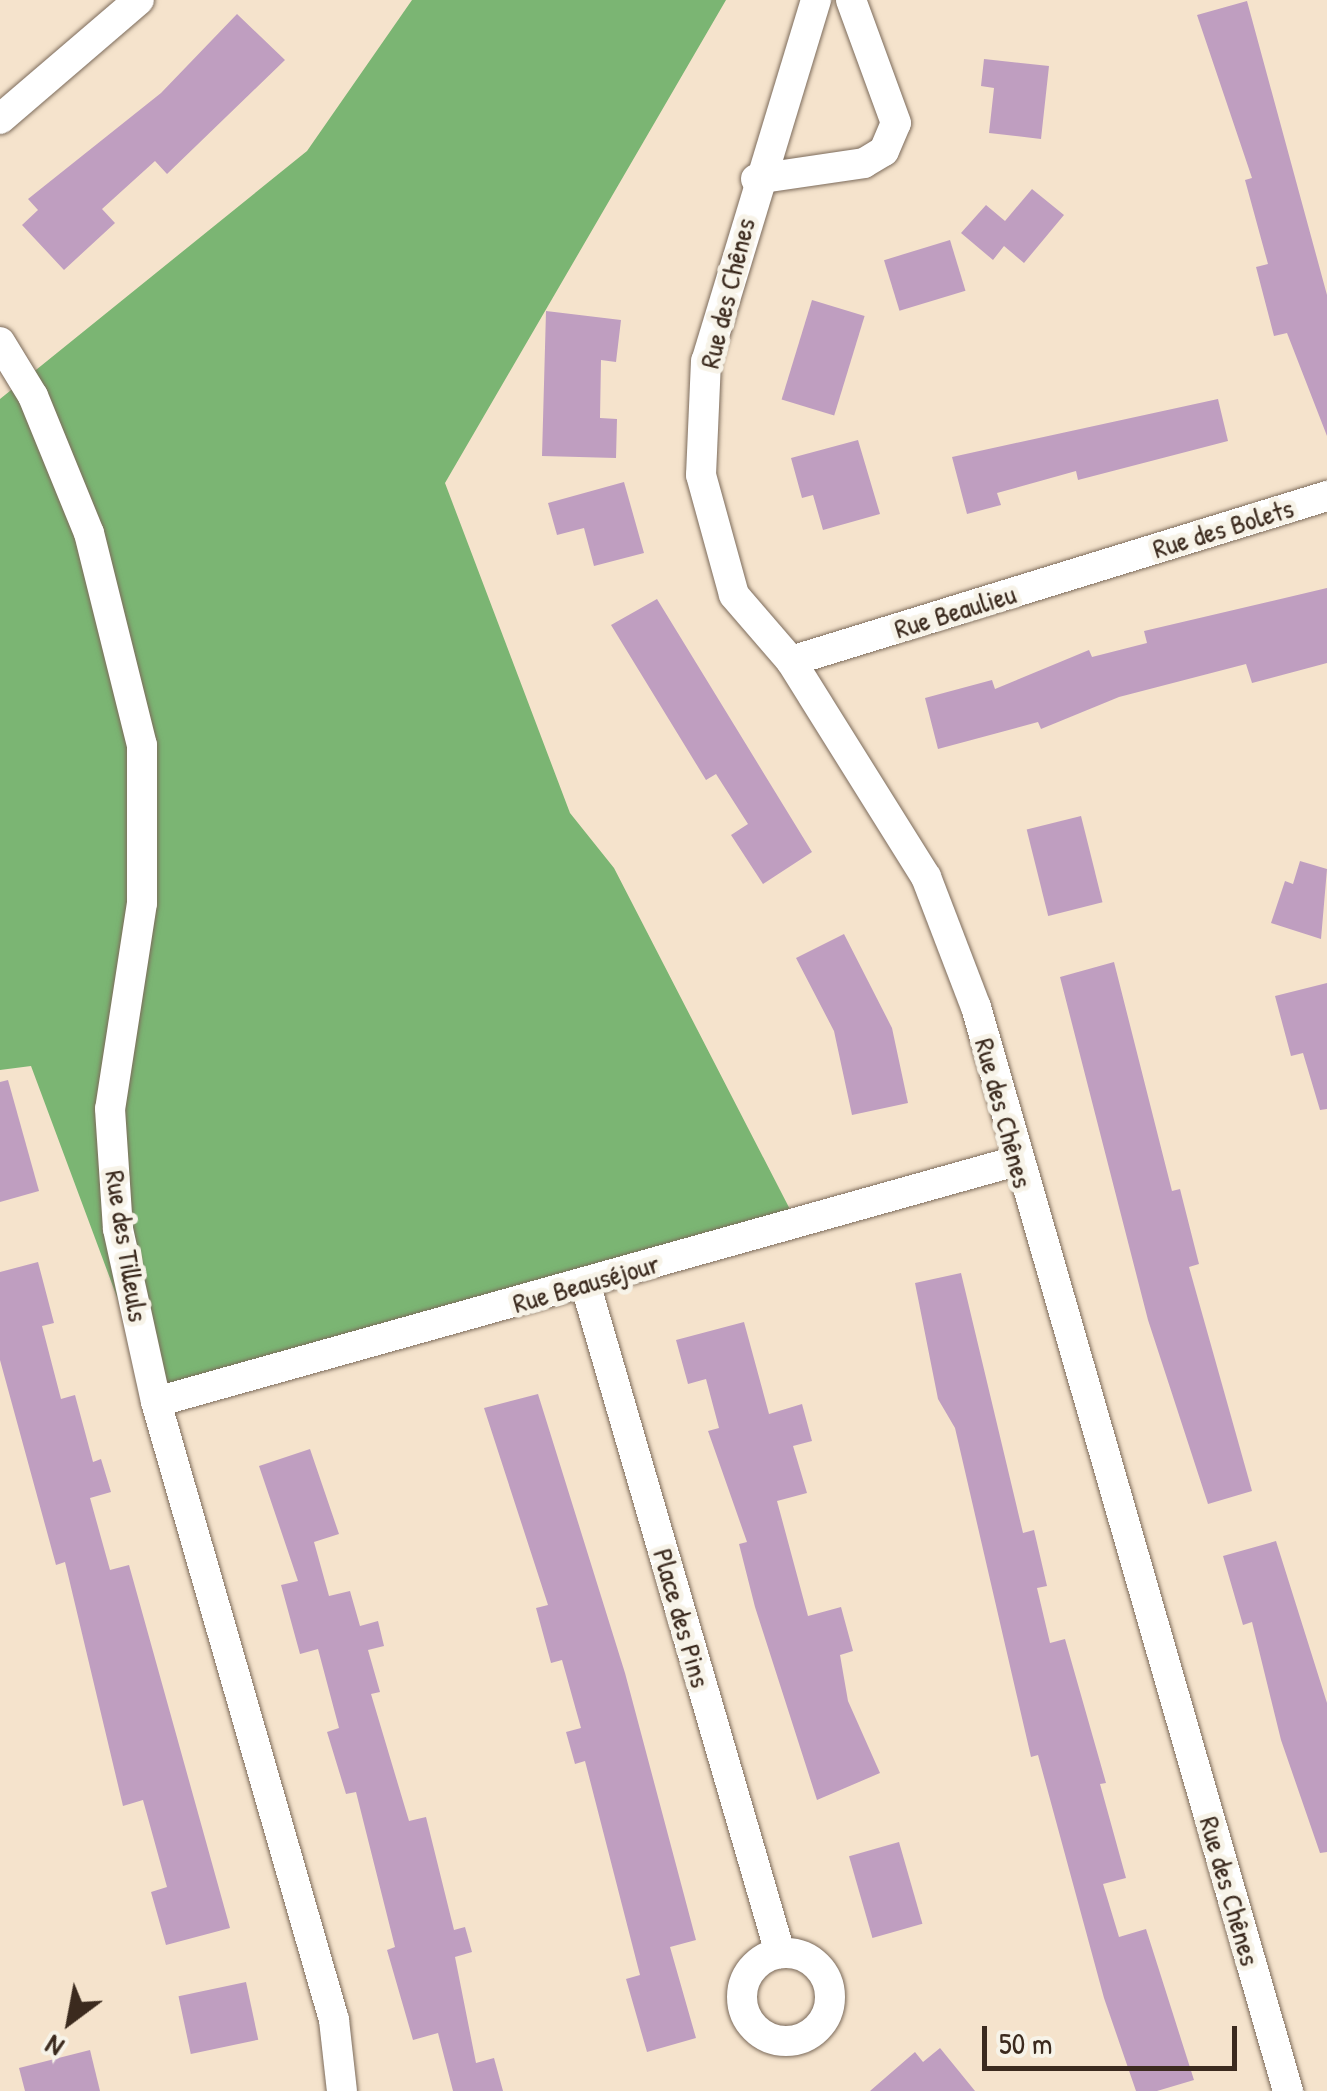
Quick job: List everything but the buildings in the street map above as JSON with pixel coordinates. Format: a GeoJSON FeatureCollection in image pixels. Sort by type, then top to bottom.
{"type":"FeatureCollection","features":[{"type":"Feature","properties":{"kind":"street"},"geometry":{"type":"LineString","coordinates":[[0,119],[139,0]]}},
{"type":"Feature","properties":{"kind":"street","name":"Rue des Chênes"},"geometry":{"type":"LineString","coordinates":[[816,0],[756,179],[706,361],[701,475],[734,596],[791,662],[926,878],[976,1007],[1016,1161],[1288,2091]]}},
{"type":"Feature","properties":{"kind":"street","name":"Rue des Chênes"},"geometry":{"type":"LineString","coordinates":[[756,179],[864,163],[884,151],[896,123],[851,0]]}},
{"type":"Feature","properties":{"kind":"street","name":"Rue des Tilleuls"},"geometry":{"type":"LineString","coordinates":[[0,342],[33,396],[88,533],[142,745],[142,903],[110,1109],[118,1229],[156,1402],[334,2020],[342,2091]]}},
{"type":"Feature","properties":{"kind":"street","name":"Rue des Bolets"},"geometry":{"type":"LineString","coordinates":[[1120,560],[1327,496]]}},
{"type":"Feature","properties":{"kind":"street","name":"Rue Beaulieu"},"geometry":{"type":"LineString","coordinates":[[791,662],[1120,560]]}},
{"type":"Feature","properties":{"kind":"street","name":"Rue Beauséjour"},"geometry":{"type":"LineString","coordinates":[[156,1402],[1016,1161]]}},
{"type":"Feature","properties":{"kind":"street","name":"Place des Pins"},"geometry":{"type":"LineString","coordinates":[[585,1283],[780,1953]]}},
{"type":"Feature","properties":{"kind":"green space"},"geometry":{"type":"Polygon","coordinates":[[[412,0],[726,0],[445,483],[570,813],[614,868],[797,1223],[156,1402],[31,1066],[0,1070],[0,399],[307,151],[412,0]]]}}]}
